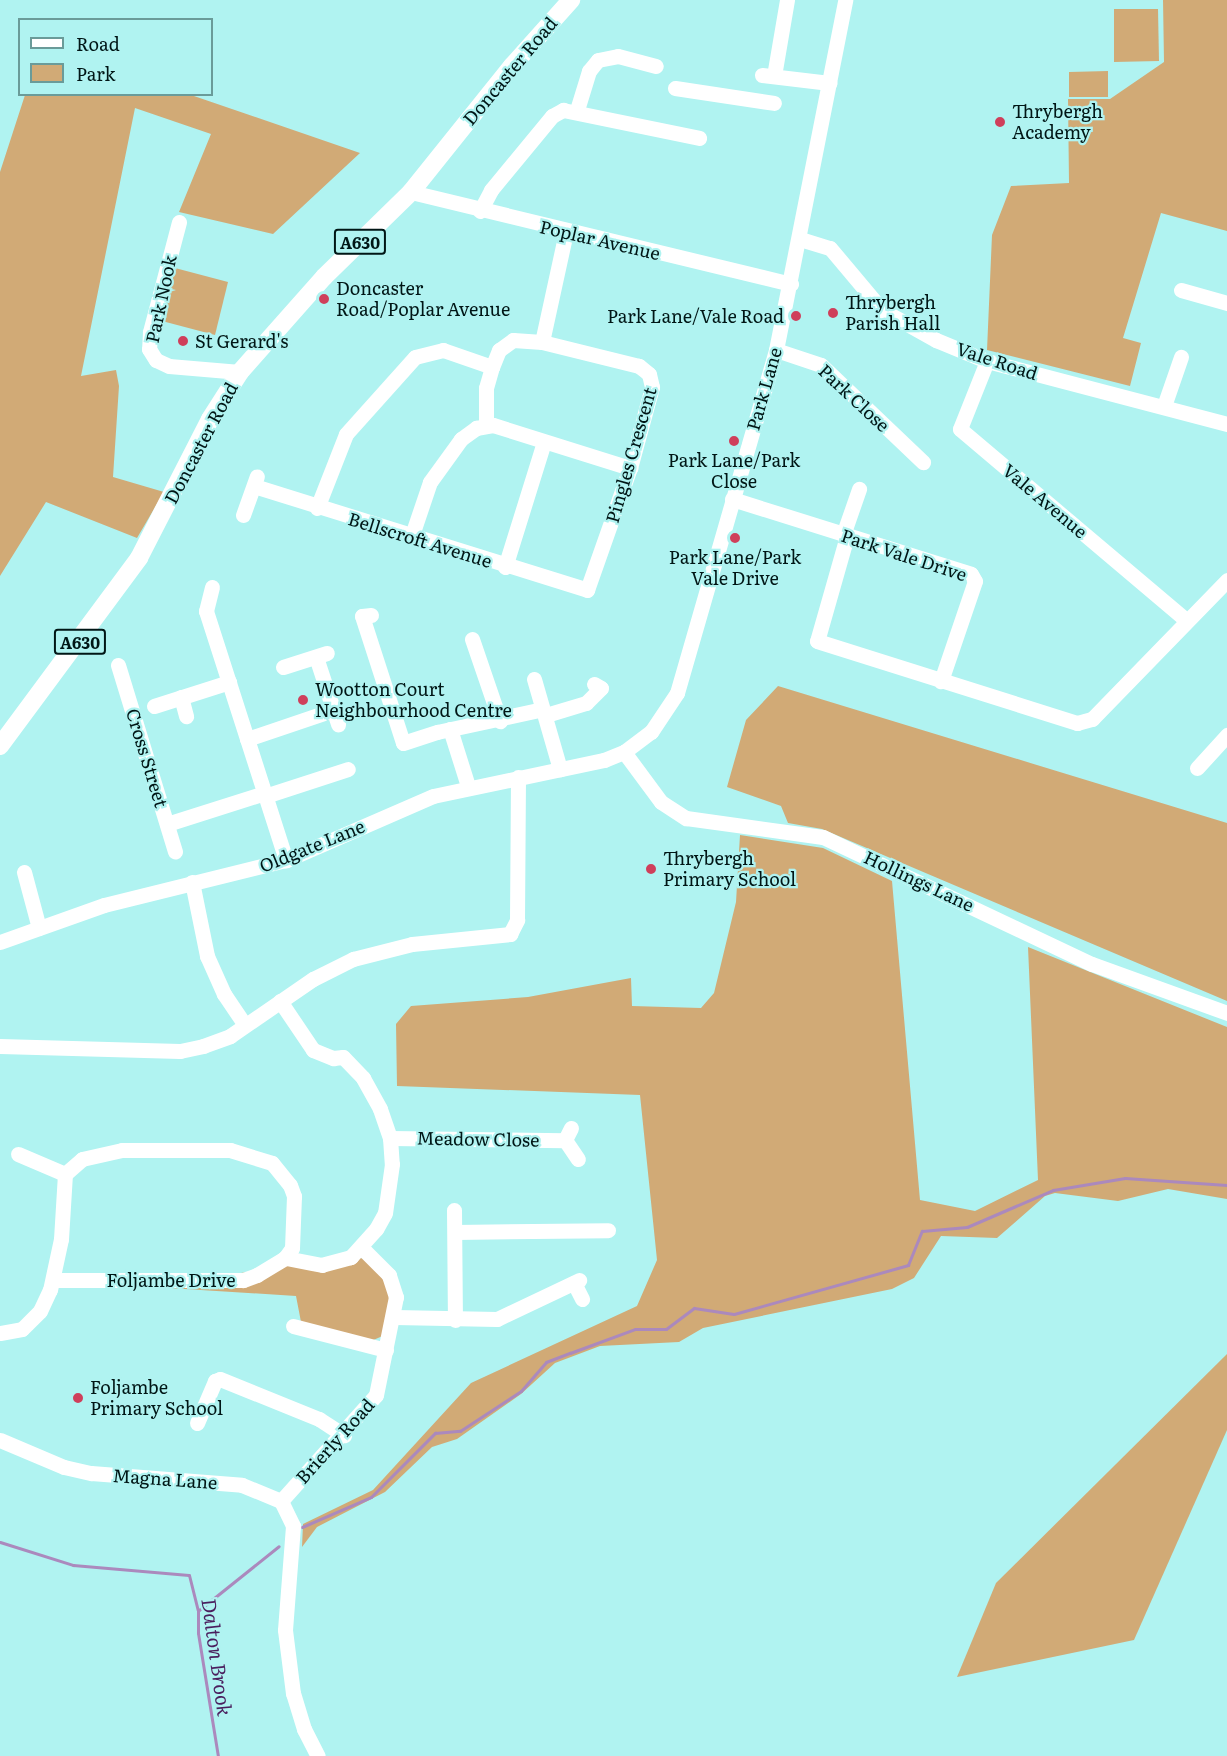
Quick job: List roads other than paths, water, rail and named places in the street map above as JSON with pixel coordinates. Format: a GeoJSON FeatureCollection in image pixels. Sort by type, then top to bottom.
{"type":"FeatureCollection","features":[{"type":"Feature","properties":{"kind":"main road","name":"Doncaster Road"},"geometry":{"type":"LineString","coordinates":[[0,746],[98,617],[152,534],[210,419],[240,372],[324,277],[411,192],[512,66],[571,0]]}},
{"type":"Feature","properties":{"kind":"street"},"geometry":{"type":"LineString","coordinates":[[675,88],[769,102],[768,76],[787,0]]}},
{"type":"Feature","properties":{"kind":"street","name":"Park Lane"},"geometry":{"type":"LineString","coordinates":[[624,752],[656,727],[677,693],[776,350],[800,239],[844,0]]}},
{"type":"Feature","properties":{"kind":"street"},"geometry":{"type":"LineString","coordinates":[[577,110],[589,71],[598,60],[618,56],[656,66]]}},
{"type":"Feature","properties":{"kind":"street"},"geometry":{"type":"LineString","coordinates":[[768,76],[830,83]]}},
{"type":"Feature","properties":{"kind":"street"},"geometry":{"type":"LineString","coordinates":[[480,211],[485,197],[552,116],[563,110],[577,110],[699,138]]}},
{"type":"Feature","properties":{"kind":"street","name":"Poplar Avenue"},"geometry":{"type":"LineString","coordinates":[[411,192],[566,232],[791,284]]}},
{"type":"Feature","properties":{"kind":"street","name":"Park Nook"},"geometry":{"type":"LineString","coordinates":[[179,222],[150,332],[149,349],[156,360],[169,366],[240,372]]}},
{"type":"Feature","properties":{"kind":"street"},"geometry":{"type":"LineString","coordinates":[[542,342],[566,232]]}},
{"type":"Feature","properties":{"kind":"street","name":"Vale Road"},"geometry":{"type":"LineString","coordinates":[[800,239],[830,248],[870,300],[893,319],[987,361],[1227,424]]}},
{"type":"Feature","properties":{"kind":"street"},"geometry":{"type":"LineString","coordinates":[[1181,290],[1227,303]]}},
{"type":"Feature","properties":{"kind":"street","name":"Pingles Crescent"},"geometry":{"type":"LineString","coordinates":[[486,425],[486,388],[492,367],[505,344],[523,338],[639,366],[650,374],[652,387],[630,468],[587,590]]}},
{"type":"Feature","properties":{"kind":"street"},"geometry":{"type":"LineString","coordinates":[[317,508],[346,434],[415,357],[443,350],[492,367]]}},
{"type":"Feature","properties":{"kind":"street","name":"Park Close"},"geometry":{"type":"LineString","coordinates":[[776,350],[821,365],[923,462]]}},
{"type":"Feature","properties":{"kind":"street"},"geometry":{"type":"LineString","coordinates":[[1164,406],[1181,357]]}},
{"type":"Feature","properties":{"kind":"street","name":"Vale Avenue"},"geometry":{"type":"LineString","coordinates":[[987,361],[960,429],[1187,621]]}},
{"type":"Feature","properties":{"kind":"street"},"geometry":{"type":"LineString","coordinates":[[411,538],[430,482],[467,432],[486,425],[630,468]]}},
{"type":"Feature","properties":{"kind":"street"},"geometry":{"type":"LineString","coordinates":[[505,567],[544,442]]}},
{"type":"Feature","properties":{"kind":"street","name":"Bellscroft Avenue"},"geometry":{"type":"LineString","coordinates":[[243,515],[255,481],[317,508],[505,567],[587,590]]}},
{"type":"Feature","properties":{"kind":"street"},"geometry":{"type":"LineString","coordinates":[[858,489],[817,642],[1077,723],[1092,719],[1227,580]]}},
{"type":"Feature","properties":{"kind":"street","name":"Park Vale Drive"},"geometry":{"type":"LineString","coordinates":[[732,499],[974,577],[941,681]]}},
{"type":"Feature","properties":{"kind":"street"},"geometry":{"type":"LineString","coordinates":[[212,587],[206,611],[286,860]]}},
{"type":"Feature","properties":{"kind":"street"},"geometry":{"type":"LineString","coordinates":[[371,615],[362,616],[403,744],[450,729],[586,703],[601,688],[594,684]]}},
{"type":"Feature","properties":{"kind":"street"},"geometry":{"type":"LineString","coordinates":[[473,639],[500,721]]}},
{"type":"Feature","properties":{"kind":"street"},"geometry":{"type":"LineString","coordinates":[[247,739],[335,717],[321,655],[283,667]]}},
{"type":"Feature","properties":{"kind":"street","name":"Cross Street"},"geometry":{"type":"LineString","coordinates":[[118,664],[175,852]]}},
{"type":"Feature","properties":{"kind":"street"},"geometry":{"type":"LineString","coordinates":[[534,679],[560,769]]}},
{"type":"Feature","properties":{"kind":"street"},"geometry":{"type":"LineString","coordinates":[[154,706],[229,682]]}},
{"type":"Feature","properties":{"kind":"street"},"geometry":{"type":"LineString","coordinates":[[181,697],[186,716]]}},
{"type":"Feature","properties":{"kind":"street"},"geometry":{"type":"LineString","coordinates":[[450,729],[468,786]]}},
{"type":"Feature","properties":{"kind":"street"},"geometry":{"type":"LineString","coordinates":[[1197,768],[1227,735]]}},
{"type":"Feature","properties":{"kind":"street","name":"Oldgate Lane"},"geometry":{"type":"LineString","coordinates":[[0,942],[104,904],[286,860],[401,808],[468,786],[560,769],[624,752]]}},
{"type":"Feature","properties":{"kind":"street","name":"Hollings Lane"},"geometry":{"type":"LineString","coordinates":[[624,752],[661,802],[686,818],[823,837],[1092,964],[1227,1013]]}},
{"type":"Feature","properties":{"kind":"street"},"geometry":{"type":"LineString","coordinates":[[167,824],[348,769]]}},
{"type":"Feature","properties":{"kind":"street"},"geometry":{"type":"LineString","coordinates":[[0,1046],[87,1050],[180,1050],[215,1042],[245,1025],[313,979],[386,948],[510,934],[517,920],[518,777]]}},
{"type":"Feature","properties":{"kind":"street"},"geometry":{"type":"LineString","coordinates":[[24,872],[39,928]]}},
{"type":"Feature","properties":{"kind":"street"},"geometry":{"type":"LineString","coordinates":[[192,882],[212,967],[245,1025]]}},
{"type":"Feature","properties":{"kind":"street"},"geometry":{"type":"LineString","coordinates":[[0,1333],[22,1329],[30,1322],[54,1280],[65,1174],[82,1159],[122,1150],[230,1150],[259,1156],[283,1173],[294,1196],[294,1231],[285,1258],[322,1265],[351,1257],[361,1247],[385,1213],[392,1164],[390,1138],[380,1109],[363,1078],[344,1058],[333,1058],[314,1050],[280,1001]]}},
{"type":"Feature","properties":{"kind":"street","name":"Meadow Close"},"geometry":{"type":"LineString","coordinates":[[390,1138],[568,1134],[578,1159]]}},
{"type":"Feature","properties":{"kind":"street"},"geometry":{"type":"LineString","coordinates":[[18,1154],[65,1174]]}},
{"type":"Feature","properties":{"kind":"street"},"geometry":{"type":"LineString","coordinates":[[454,1210],[455,1320]]}},
{"type":"Feature","properties":{"kind":"street"},"geometry":{"type":"LineString","coordinates":[[455,1232],[608,1230]]}},
{"type":"Feature","properties":{"kind":"street","name":"Brierly Road"},"geometry":{"type":"LineString","coordinates":[[281,1501],[344,1435],[376,1395],[394,1317],[394,1286],[361,1247]]}},
{"type":"Feature","properties":{"kind":"street","name":"Foljambe Drive"},"geometry":{"type":"LineString","coordinates":[[54,1280],[243,1280],[285,1258]]}},
{"type":"Feature","properties":{"kind":"street"},"geometry":{"type":"LineString","coordinates":[[394,1317],[455,1320],[497,1319],[576,1282],[582,1299]]}},
{"type":"Feature","properties":{"kind":"street"},"geometry":{"type":"LineString","coordinates":[[290,1323],[386,1350]]}},
{"type":"Feature","properties":{"kind":"street"},"geometry":{"type":"LineString","coordinates":[[197,1423],[215,1381],[220,1379],[319,1419],[344,1435]]}},
{"type":"Feature","properties":{"kind":"street","name":"Magna Lane"},"geometry":{"type":"LineString","coordinates":[[0,1440],[64,1467],[91,1473],[242,1485],[261,1490],[281,1501]]}},
{"type":"Feature","properties":{"kind":"street"},"geometry":{"type":"LineString","coordinates":[[281,1501],[294,1526],[285,1630],[293,1693],[304,1729],[318,1756]]}},
{"type":"Feature","properties":{"kind":"waterway"},"geometry":{"type":"LineString","coordinates":[[302,1527],[371,1497],[435,1433],[460,1431],[521,1391],[546,1362],[570,1353],[635,1329],[666,1329],[694,1308],[734,1314],[908,1265],[922,1231],[967,1227],[1053,1190],[1125,1178],[1227,1185]]}},
{"type":"Feature","properties":{"kind":"waterway","name":"Dalton Brook"},"geometry":{"type":"LineString","coordinates":[[0,1542],[73,1565],[189,1575],[198,1610],[198,1633],[218,1756]]}},
{"type":"Feature","properties":{"kind":"waterway"},"geometry":{"type":"LineString","coordinates":[[199,1610],[279,1546]]}},
{"type":"Feature","properties":{"kind":"place","name":"Thrybergh Academy"},"geometry":{"type":"Point","coordinates":[1000,122]}},
{"type":"Feature","properties":{"kind":"place","name":"Doncaster Road/Poplar Avenue"},"geometry":{"type":"Point","coordinates":[324,299]}},
{"type":"Feature","properties":{"kind":"place","name":"Thrybergh Parish Hall"},"geometry":{"type":"Point","coordinates":[833,313]}},
{"type":"Feature","properties":{"kind":"place","name":"Park Lane/Vale Road"},"geometry":{"type":"Point","coordinates":[796,316]}},
{"type":"Feature","properties":{"kind":"place","name":"St Gerard's"},"geometry":{"type":"Point","coordinates":[183,341]}},
{"type":"Feature","properties":{"kind":"place","name":"Park Lane/Park Close"},"geometry":{"type":"Point","coordinates":[734,441]}},
{"type":"Feature","properties":{"kind":"place","name":"Park Lane/Park Vale Drive"},"geometry":{"type":"Point","coordinates":[735,538]}},
{"type":"Feature","properties":{"kind":"place","name":"Wootton Court Neighbourhood Centre"},"geometry":{"type":"Point","coordinates":[303,700]}},
{"type":"Feature","properties":{"kind":"place","name":"Thrybergh Primary School"},"geometry":{"type":"Point","coordinates":[651,869]}},
{"type":"Feature","properties":{"kind":"place","name":"Foljambe Primary School"},"geometry":{"type":"Point","coordinates":[78,1398]}}]}
